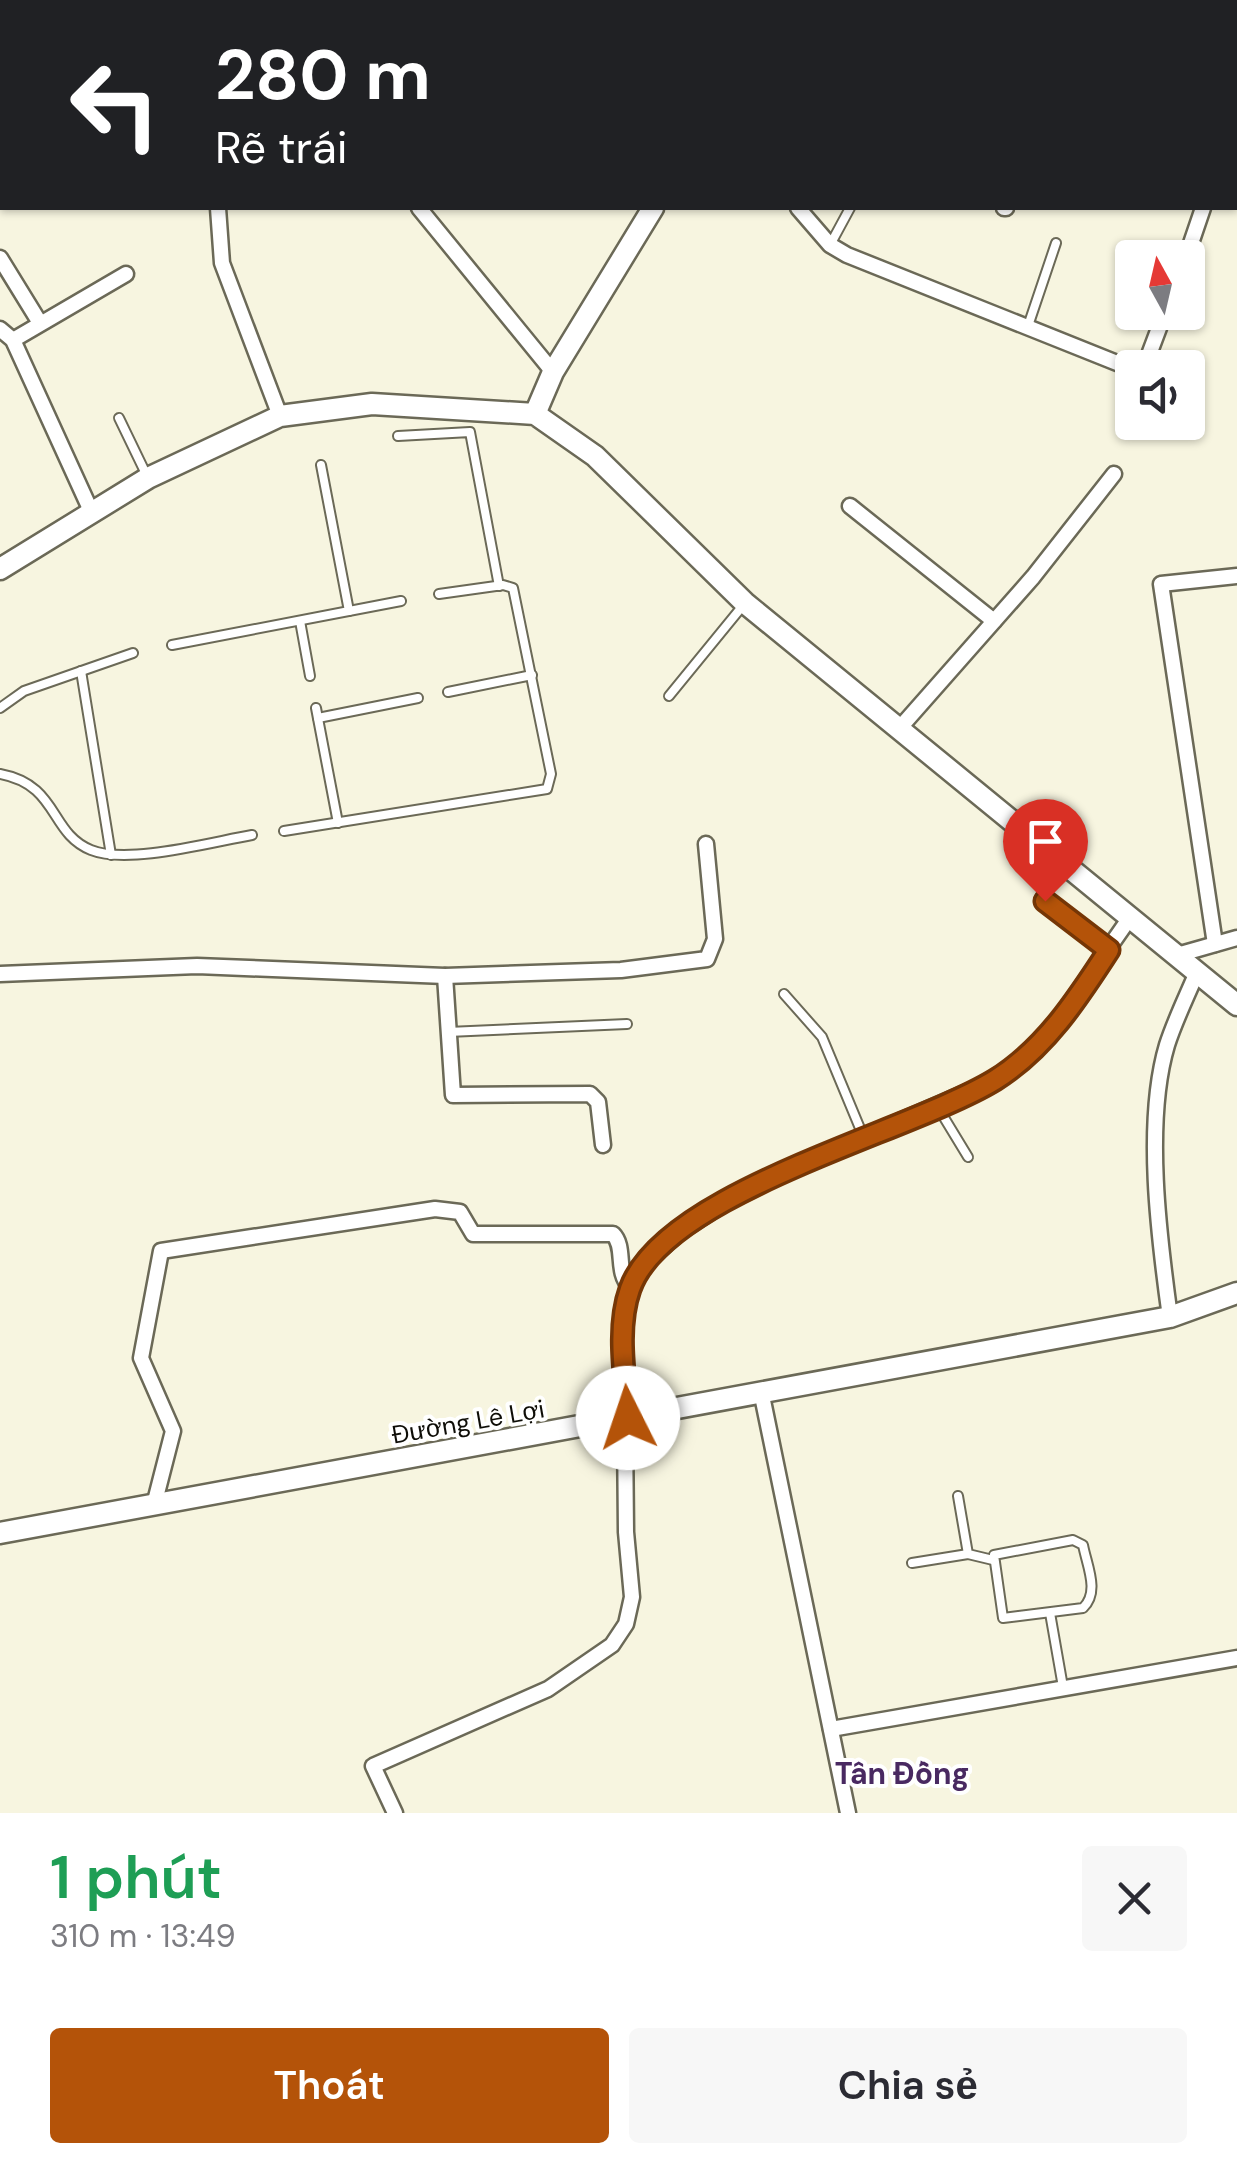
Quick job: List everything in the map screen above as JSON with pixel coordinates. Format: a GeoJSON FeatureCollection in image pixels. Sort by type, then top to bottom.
{"type":"FeatureCollection","features":[{"type":"Feature","properties":{"kind":"street"},"geometry":{"type":"LineString","coordinates":[[218,210],[222,263],[280,416]]}},
{"type":"Feature","properties":{"kind":"street"},"geometry":{"type":"LineString","coordinates":[[421,210],[553,372]]}},
{"type":"Feature","properties":{"kind":"street"},"geometry":{"type":"LineString","coordinates":[[535,414],[553,372],[652,210]]}},
{"type":"Feature","properties":{"kind":"street"},"geometry":{"type":"LineString","coordinates":[[800,210],[830,244],[886,271],[1115,362]]}},
{"type":"Feature","properties":{"kind":"street"},"geometry":{"type":"LineString","coordinates":[[1192,240],[1202,210]]}},
{"type":"Feature","properties":{"kind":"street"},"geometry":{"type":"LineString","coordinates":[[0,258],[40,323]]}},
{"type":"Feature","properties":{"kind":"street"},"geometry":{"type":"LineString","coordinates":[[13,340],[126,274]]}},
{"type":"Feature","properties":{"kind":"street"},"geometry":{"type":"LineString","coordinates":[[0,329],[13,340],[91,511]]}},
{"type":"Feature","properties":{"kind":"street"},"geometry":{"type":"LineString","coordinates":[[0,568],[148,478],[280,416],[372,404],[535,414],[595,456],[746,603],[1237,1005]]}},
{"type":"Feature","properties":{"kind":"street"},"geometry":{"type":"LineString","coordinates":[[898,730],[994,621],[1114,474]]}},
{"type":"Feature","properties":{"kind":"street"},"geometry":{"type":"LineString","coordinates":[[850,506],[994,621]]}},
{"type":"Feature","properties":{"kind":"street"},"geometry":{"type":"LineString","coordinates":[[1215,944],[1160,584],[1237,576]]}},
{"type":"Feature","properties":{"kind":"street"},"geometry":{"type":"LineString","coordinates":[[0,974],[197,966],[446,976],[621,970],[707,959],[714,939],[706,844]]}},
{"type":"Feature","properties":{"kind":"street"},"geometry":{"type":"LineString","coordinates":[[395,1813],[373,1766],[548,1689],[612,1646],[626,1624],[632,1597],[626,1532],[628,1418],[624,1324],[630,1288],[645,1264],[680,1232],[754,1184],[994,1080],[1042,1042],[1129,919]]}},
{"type":"Feature","properties":{"kind":"street"},"geometry":{"type":"LineString","coordinates":[[1177,956],[1237,938]]}},
{"type":"Feature","properties":{"kind":"street"},"geometry":{"type":"LineString","coordinates":[[1170,1317],[1158,1230],[1156,1154],[1167,1045],[1196,972]]}},
{"type":"Feature","properties":{"kind":"street"},"geometry":{"type":"LineString","coordinates":[[446,976],[453,1095],[590,1094],[598,1102],[603,1145]]}},
{"type":"Feature","properties":{"kind":"street"},"geometry":{"type":"LineString","coordinates":[[154,1505],[174,1432],[141,1358],[161,1251],[446,1210],[462,1214],[473,1234],[613,1234],[619,1242],[622,1277],[630,1288]]}},
{"type":"Feature","properties":{"kind":"street","name":"Đường Lê Lợi"},"geometry":{"type":"LineString","coordinates":[[0,1534],[1170,1317],[1237,1292]]}},
{"type":"Feature","properties":{"kind":"street"},"geometry":{"type":"LineString","coordinates":[[760,1391],[848,1813]]}},
{"type":"Feature","properties":{"kind":"street"},"geometry":{"type":"LineString","coordinates":[[832,1728],[1237,1658]]}},
{"type":"Feature","properties":{"kind":"lane"},"geometry":{"type":"LineString","coordinates":[[830,244],[849,210]]}},
{"type":"Feature","properties":{"kind":"lane"},"geometry":{"type":"LineString","coordinates":[[1028,326],[1056,243]]}},
{"type":"Feature","properties":{"kind":"lane"},"geometry":{"type":"LineString","coordinates":[[119,418],[148,478]]}},
{"type":"Feature","properties":{"kind":"lane"},"geometry":{"type":"LineString","coordinates":[[398,436],[470,432],[499,586]]}},
{"type":"Feature","properties":{"kind":"lane"},"geometry":{"type":"LineString","coordinates":[[320,465],[349,611]]}},
{"type":"Feature","properties":{"kind":"lane"},"geometry":{"type":"LineString","coordinates":[[284,831],[547,789],[550,774],[518,597],[513,588],[499,586],[440,594]]}},
{"type":"Feature","properties":{"kind":"lane"},"geometry":{"type":"LineString","coordinates":[[172,645],[401,601]]}},
{"type":"Feature","properties":{"kind":"lane"},"geometry":{"type":"LineString","coordinates":[[669,696],[746,603]]}},
{"type":"Feature","properties":{"kind":"lane"},"geometry":{"type":"LineString","coordinates":[[300,621],[310,676]]}},
{"type":"Feature","properties":{"kind":"lane"},"geometry":{"type":"LineString","coordinates":[[0,708],[24,691],[133,653]]}},
{"type":"Feature","properties":{"kind":"lane"},"geometry":{"type":"LineString","coordinates":[[81,671],[111,855]]}},
{"type":"Feature","properties":{"kind":"lane"},"geometry":{"type":"LineString","coordinates":[[448,692],[532,675]]}},
{"type":"Feature","properties":{"kind":"lane"},"geometry":{"type":"LineString","coordinates":[[338,823],[317,713],[418,698]]}},
{"type":"Feature","properties":{"kind":"lane"},"geometry":{"type":"LineString","coordinates":[[0,774],[36,786],[63,826],[88,850],[111,855],[252,835]]}},
{"type":"Feature","properties":{"kind":"lane"},"geometry":{"type":"LineString","coordinates":[[1045,901],[1109,950]]}},
{"type":"Feature","properties":{"kind":"lane"},"geometry":{"type":"LineString","coordinates":[[784,994],[822,1037],[864,1138]]}},
{"type":"Feature","properties":{"kind":"lane"},"geometry":{"type":"LineString","coordinates":[[448,1032],[627,1024]]}},
{"type":"Feature","properties":{"kind":"lane"},"geometry":{"type":"LineString","coordinates":[[936,1106],[968,1157]]}},
{"type":"Feature","properties":{"kind":"lane"},"geometry":{"type":"LineString","coordinates":[[958,1496],[968,1554]]}},
{"type":"Feature","properties":{"kind":"lane"},"geometry":{"type":"LineString","coordinates":[[1080,1541],[1093,1593],[1090,1602],[1084,1608],[1050,1613],[1003,1618],[994,1560],[999,1551],[1080,1541]]}},
{"type":"Feature","properties":{"kind":"lane"},"geometry":{"type":"LineString","coordinates":[[912,1563],[968,1554],[994,1560]]}},
{"type":"Feature","properties":{"kind":"lane"},"geometry":{"type":"LineString","coordinates":[[1050,1613],[1062,1688]]}},
{"type":"Feature","properties":{"kind":"district","name":"Tân Đồng"},"geometry":{"type":"Point","coordinates":[902,1773]}},
{"type":"Feature","properties":{"kind":"route"},"geometry":{"type":"LineString","coordinates":[[628,1418],[624,1324],[630,1288],[645,1264],[680,1232],[754,1184],[994,1080],[1042,1042],[1109,950],[1045,901]]}}]}
